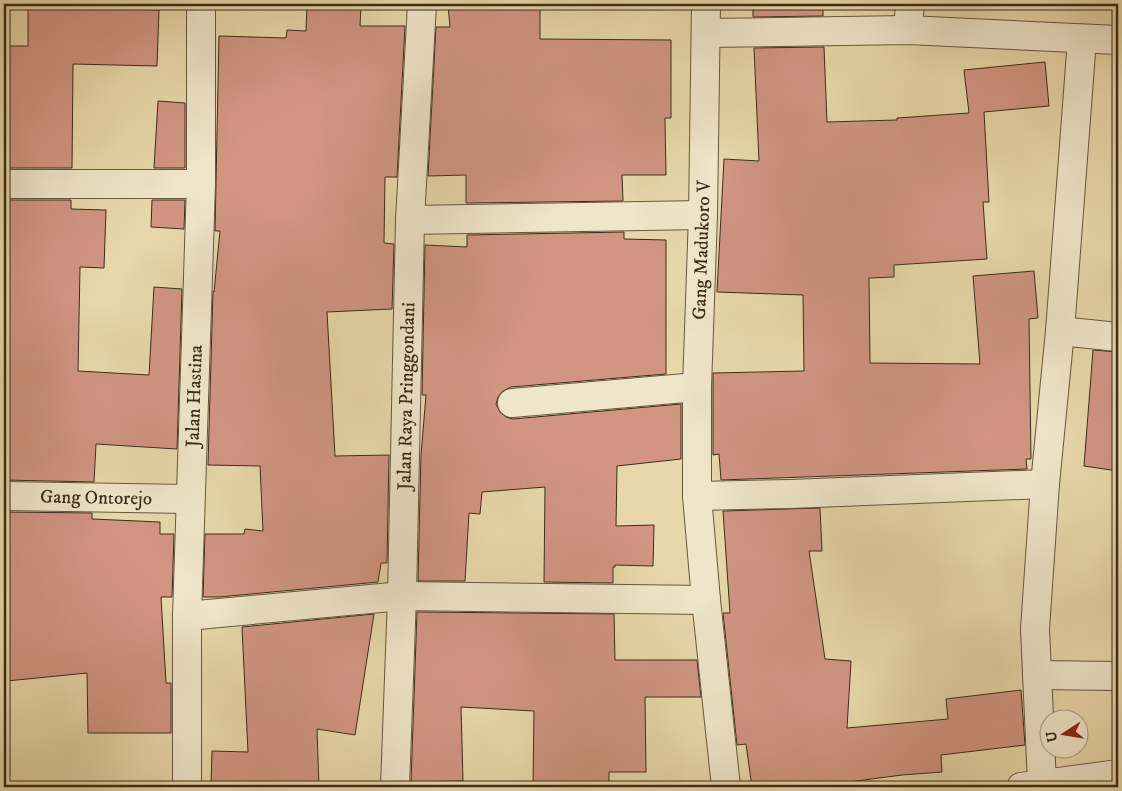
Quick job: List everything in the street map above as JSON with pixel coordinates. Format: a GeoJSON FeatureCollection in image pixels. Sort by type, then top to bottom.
{"type":"FeatureCollection","features":[{"type":"Feature","properties":{"kind":"street","name":"Jalan Hastina"},"geometry":{"type":"LineString","coordinates":[[187,787],[189,499],[201,184],[201,4]]}},
{"type":"Feature","properties":{"kind":"street","name":"Jalan Raya Pringgondani"},"geometry":{"type":"LineString","coordinates":[[394,787],[402,596],[410,220],[422,4]]}},
{"type":"Feature","properties":{"kind":"street","name":"Gang Madukoro V"},"geometry":{"type":"LineString","coordinates":[[706,4],[703,215],[697,387],[697,496],[726,787]]}},
{"type":"Feature","properties":{"kind":"street"},"geometry":{"type":"LineString","coordinates":[[706,34],[909,17],[1082,40],[1118,40]]}},
{"type":"Feature","properties":{"kind":"street"},"geometry":{"type":"LineString","coordinates":[[1082,40],[1060,331],[1045,484],[1035,629],[1037,675],[1032,786],[1118,774]]}},
{"type":"Feature","properties":{"kind":"street"},"geometry":{"type":"LineString","coordinates":[[4,184],[201,184]]}},
{"type":"Feature","properties":{"kind":"street"},"geometry":{"type":"LineString","coordinates":[[410,220],[703,215]]}},
{"type":"Feature","properties":{"kind":"street"},"geometry":{"type":"LineString","coordinates":[[1060,331],[1118,337]]}},
{"type":"Feature","properties":{"kind":"street"},"geometry":{"type":"LineString","coordinates":[[512,403],[697,387]]}},
{"type":"Feature","properties":{"kind":"street"},"geometry":{"type":"LineString","coordinates":[[697,496],[1045,484]]}},
{"type":"Feature","properties":{"kind":"street","name":"Gang Ontorejo"},"geometry":{"type":"LineString","coordinates":[[4,496],[189,499]]}},
{"type":"Feature","properties":{"kind":"street"},"geometry":{"type":"LineString","coordinates":[[187,616],[402,596],[706,600]]}},
{"type":"Feature","properties":{"kind":"street"},"geometry":{"type":"LineString","coordinates":[[1037,675],[1118,676]]}},
{"type":"Feature","properties":{"kind":"building"},"geometry":{"type":"Polygon","coordinates":[[[28,4],[74,4],[74,7],[159,10],[157,66],[73,64],[72,168],[4,168],[4,46],[28,46],[28,4]]]}},
{"type":"Feature","properties":{"kind":"building"},"geometry":{"type":"Polygon","coordinates":[[[307,4],[361,4],[360,26],[405,26],[397,177],[385,177],[384,243],[394,244],[392,309],[327,312],[335,456],[389,455],[387,563],[381,563],[378,582],[203,597],[205,534],[244,534],[245,529],[263,531],[260,466],[208,465],[213,291],[220,231],[215,231],[219,36],[286,38],[287,30],[306,31],[307,4]]]}},
{"type":"Feature","properties":{"kind":"building"},"geometry":{"type":"Polygon","coordinates":[[[448,4],[540,4],[540,39],[671,40],[671,118],[665,118],[666,175],[622,175],[623,201],[466,203],[466,175],[428,176],[436,27],[450,27],[448,4]]]}},
{"type":"Feature","properties":{"kind":"building"},"geometry":{"type":"Polygon","coordinates":[[[753,4],[823,4],[823,16],[753,17],[753,4]]]}},
{"type":"Feature","properties":{"kind":"building"},"geometry":{"type":"Polygon","coordinates":[[[824,47],[827,122],[897,120],[897,118],[969,113],[964,70],[1045,62],[1049,106],[984,112],[989,202],[983,202],[987,259],[894,265],[894,277],[869,278],[870,363],[980,364],[973,276],[1034,271],[1038,318],[1029,319],[1031,459],[1026,459],[1027,469],[721,480],[719,454],[713,455],[713,373],[804,371],[803,295],[717,292],[724,159],[759,161],[754,48],[824,47]]]}},
{"type":"Feature","properties":{"kind":"building"},"geometry":{"type":"Polygon","coordinates":[[[158,101],[185,103],[185,168],[154,168],[158,101]]]}},
{"type":"Feature","properties":{"kind":"building"},"geometry":{"type":"Polygon","coordinates":[[[4,200],[71,200],[71,209],[106,210],[104,268],[80,267],[78,371],[149,375],[154,287],[182,289],[177,449],[96,444],[94,482],[4,480],[4,200]]]}},
{"type":"Feature","properties":{"kind":"building"},"geometry":{"type":"Polygon","coordinates":[[[152,200],[185,200],[184,229],[151,227],[152,200]]]}},
{"type":"Feature","properties":{"kind":"building"},"geometry":{"type":"Polygon","coordinates":[[[624,232],[624,239],[666,240],[666,374],[511,387],[503,391],[498,397],[496,404],[500,412],[506,417],[513,419],[681,404],[681,459],[617,466],[616,526],[654,525],[653,566],[615,565],[613,567],[613,583],[544,582],[545,487],[482,492],[480,514],[469,513],[465,581],[418,581],[421,455],[426,395],[422,395],[425,245],[467,247],[467,235],[624,232]]]}},
{"type":"Feature","properties":{"kind":"building"},"geometry":{"type":"Polygon","coordinates":[[[1093,350],[1118,352],[1118,471],[1084,466],[1093,350]]]}},
{"type":"Feature","properties":{"kind":"building"},"geometry":{"type":"Polygon","coordinates":[[[820,508],[822,551],[809,551],[825,659],[851,661],[847,728],[948,719],[946,699],[1021,690],[1025,745],[941,755],[942,772],[902,775],[810,787],[752,787],[746,744],[737,745],[723,613],[730,613],[723,511],[820,508]]]}},
{"type":"Feature","properties":{"kind":"building"},"geometry":{"type":"Polygon","coordinates":[[[4,512],[92,513],[92,519],[160,522],[160,534],[174,534],[172,597],[161,597],[166,683],[171,683],[171,733],[88,733],[87,673],[7,681],[4,640],[4,512]]]}},
{"type":"Feature","properties":{"kind":"building"},"geometry":{"type":"Polygon","coordinates":[[[417,612],[614,614],[615,660],[697,660],[701,697],[645,697],[646,772],[609,772],[609,787],[533,787],[534,711],[461,707],[463,781],[411,782],[417,612]]]}},
{"type":"Feature","properties":{"kind":"building"},"geometry":{"type":"Polygon","coordinates":[[[374,614],[355,735],[317,729],[319,787],[211,787],[212,751],[248,752],[242,627],[374,614]]]}}]}
